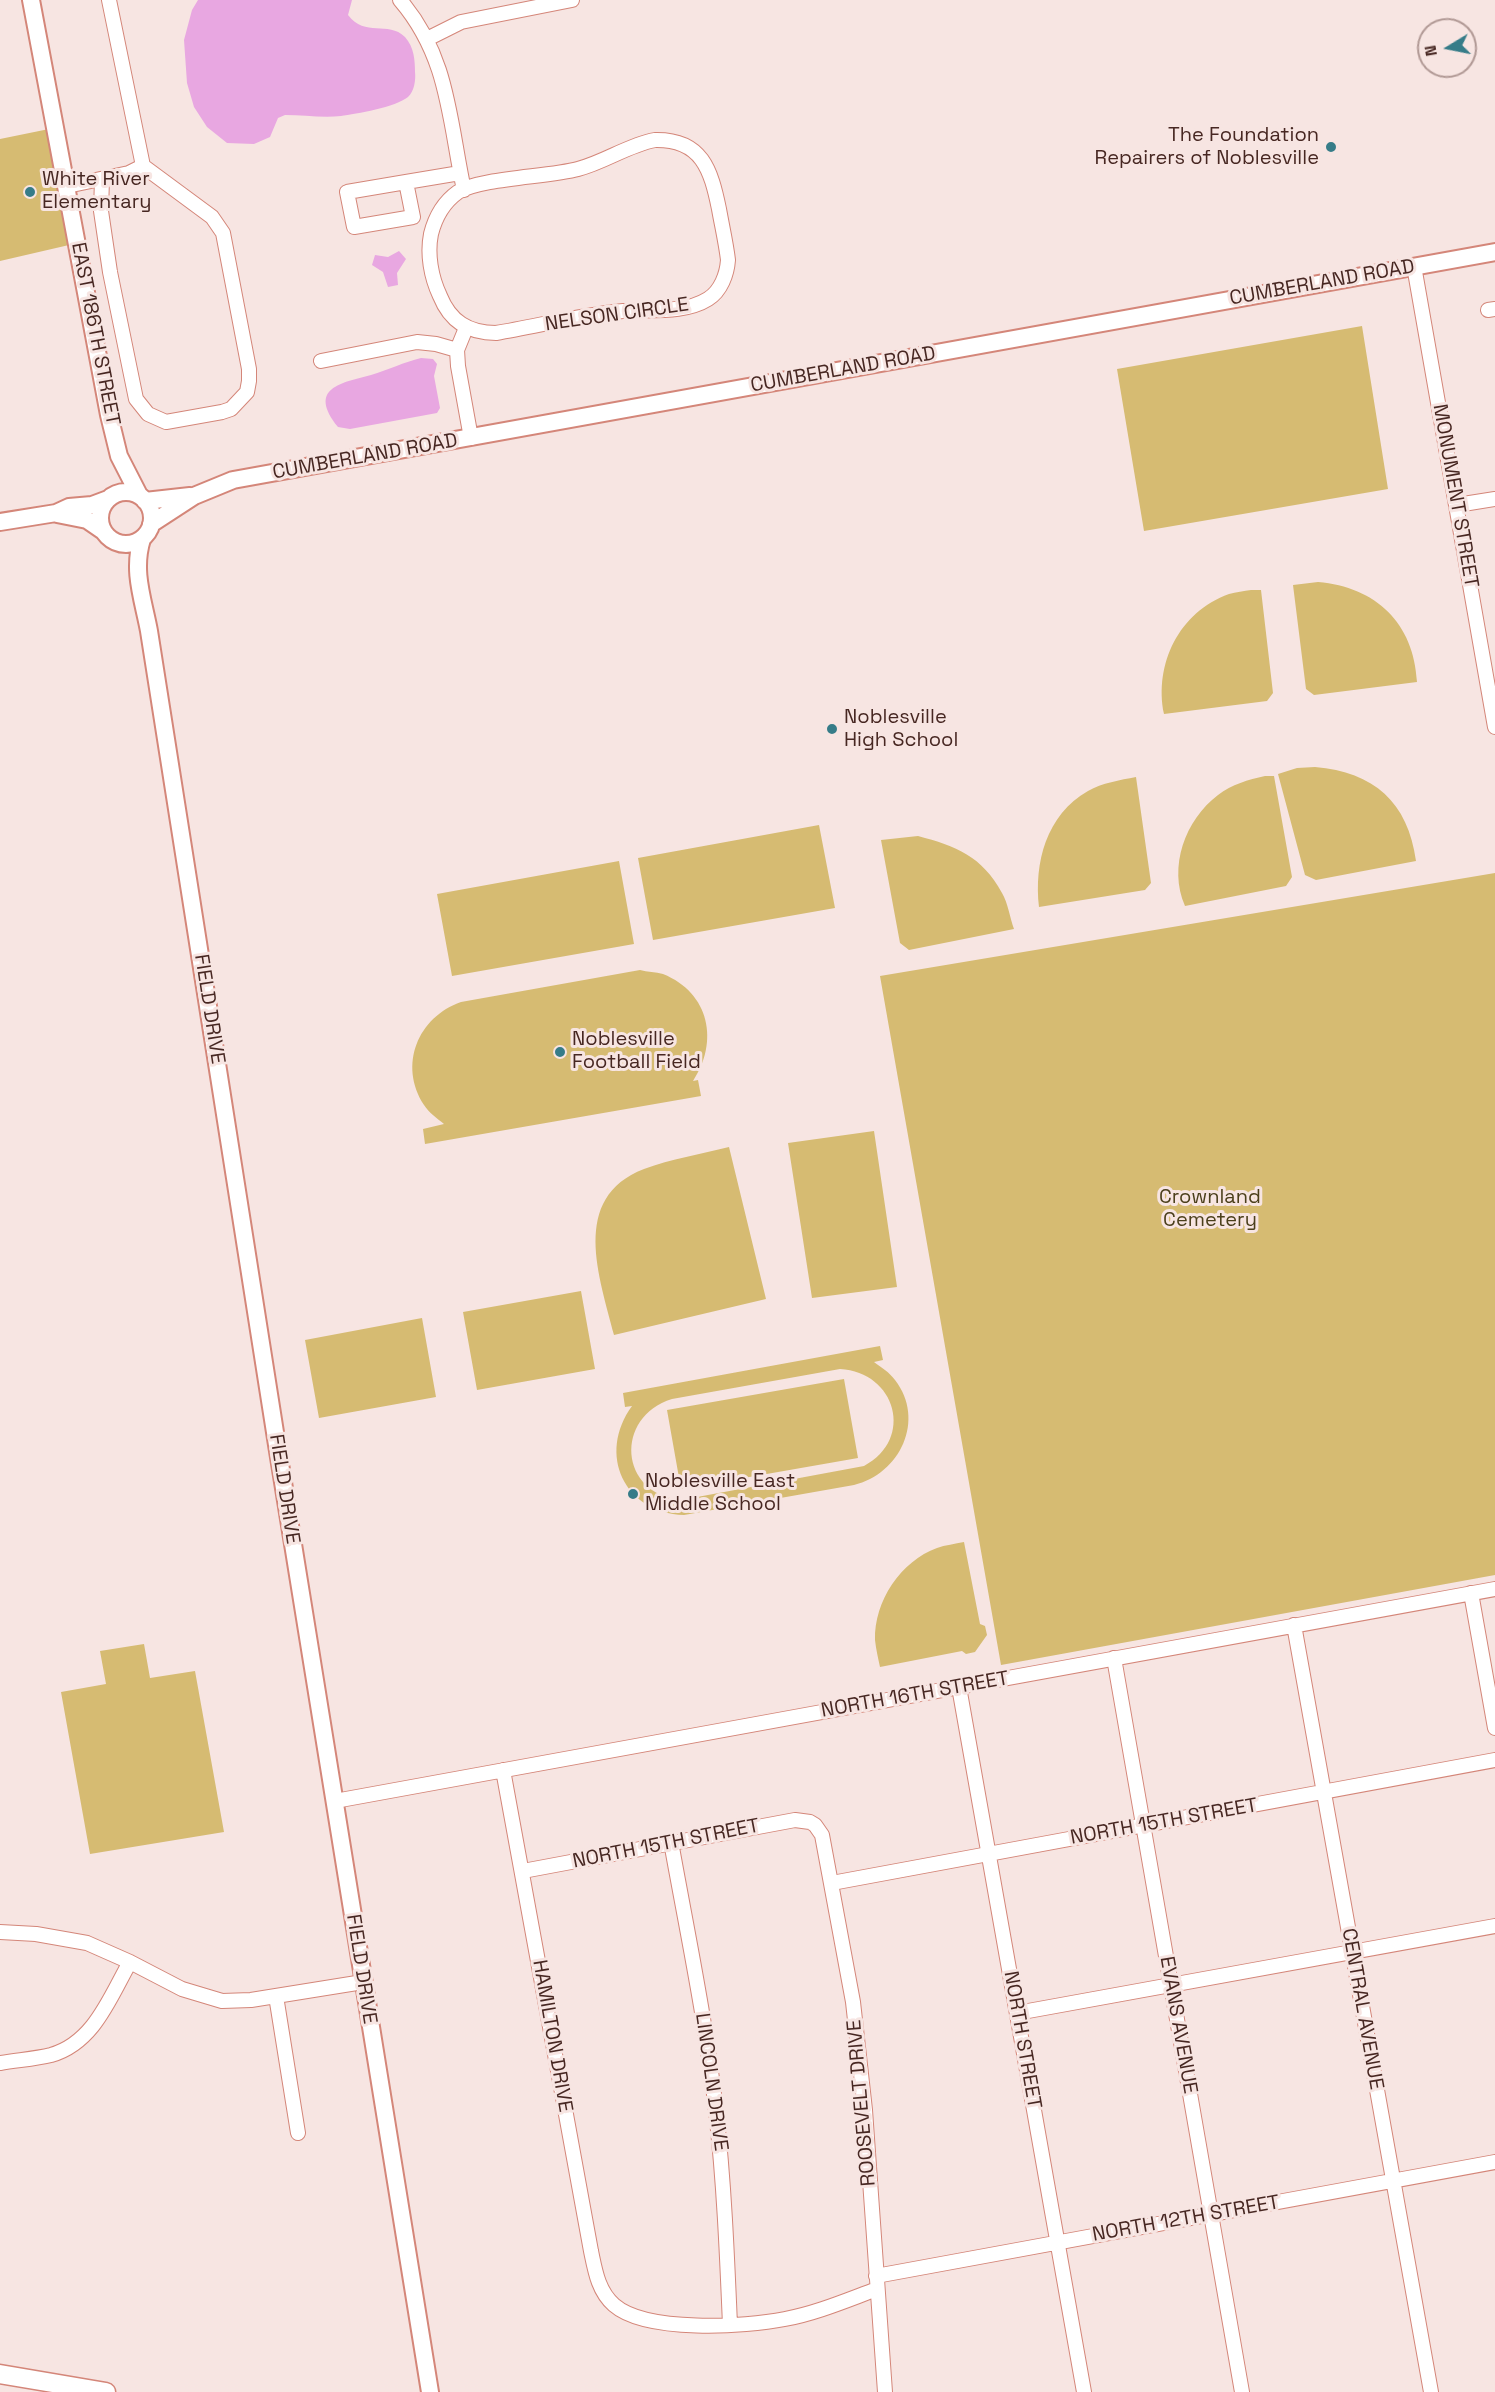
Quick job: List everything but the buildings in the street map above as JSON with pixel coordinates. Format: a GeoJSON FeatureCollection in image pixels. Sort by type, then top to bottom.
{"type":"FeatureCollection","features":[{"type":"Feature","properties":{"kind":"main road"},"geometry":{"type":"LineString","coordinates":[[0,2374],[106,2392]]}},
{"type":"Feature","properties":{"kind":"street","name":"EAST 186TH STREET"},"geometry":{"type":"LineString","coordinates":[[31,0],[109,415],[119,456],[142,498]]}},
{"type":"Feature","properties":{"kind":"street"},"geometry":{"type":"LineString","coordinates":[[102,179],[101,211],[110,272],[136,399],[148,414],[166,422],[231,409],[247,392],[249,381],[223,233],[212,217],[143,166],[109,0]]}},
{"type":"Feature","properties":{"kind":"street"},"geometry":{"type":"LineString","coordinates":[[400,0],[427,39],[448,98],[464,190]]}},
{"type":"Feature","properties":{"kind":"street"},"geometry":{"type":"LineString","coordinates":[[427,39],[461,22],[572,0]]}},
{"type":"Feature","properties":{"kind":"street","name":"NELSON CIRCLE"},"geometry":{"type":"LineString","coordinates":[[646,141],[672,141],[692,150],[702,159],[712,176],[728,260],[727,272],[717,291],[709,298],[698,304],[664,310],[607,314],[496,333],[466,328],[454,319],[442,302],[433,276],[429,250],[438,215],[451,198],[464,190],[483,184],[580,169],[646,141]]}},
{"type":"Feature","properties":{"kind":"street"},"geometry":{"type":"LineString","coordinates":[[67,186],[129,173],[143,166]]}},
{"type":"Feature","properties":{"kind":"street"},"geometry":{"type":"LineString","coordinates":[[406,182],[413,217],[354,227],[347,192],[406,182],[460,173]]}},
{"type":"Feature","properties":{"kind":"street","name":"CUMBERLAND ROAD"},"geometry":{"type":"LineString","coordinates":[[152,524],[194,496],[233,480],[1495,252]]}},
{"type":"Feature","properties":{"kind":"street","name":"MONUMENT STREET"},"geometry":{"type":"LineString","coordinates":[[1414,266],[1457,505],[1488,644],[1495,727]]}},
{"type":"Feature","properties":{"kind":"street"},"geometry":{"type":"LineString","coordinates":[[466,328],[457,350],[471,438]]}},
{"type":"Feature","properties":{"kind":"street"},"geometry":{"type":"LineString","coordinates":[[321,361],[417,342],[457,350]]}},
{"type":"Feature","properties":{"kind":"street","name":"EAST 186TH STREET"},"geometry":{"type":"LineString","coordinates":[[111,497],[119,456]]}},
{"type":"Feature","properties":{"kind":"street"},"geometry":{"type":"LineString","coordinates":[[0,522],[56,513],[69,507],[92,505],[131,492],[142,498],[150,508],[152,524],[142,539],[136,567],[138,587]]}},
{"type":"Feature","properties":{"kind":"street","name":"CUMBERLAND ROAD"},"geometry":{"type":"LineString","coordinates":[[142,498],[194,496]]}},
{"type":"Feature","properties":{"kind":"street"},"geometry":{"type":"LineString","coordinates":[[103,531],[100,514],[111,497]]}},
{"type":"Feature","properties":{"kind":"street"},"geometry":{"type":"LineString","coordinates":[[1457,505],[1495,499]]}},
{"type":"Feature","properties":{"kind":"street"},"geometry":{"type":"LineString","coordinates":[[56,513],[87,520],[117,543],[123,552],[130,577],[138,587]]}},
{"type":"Feature","properties":{"kind":"street"},"geometry":{"type":"LineString","coordinates":[[117,543],[125,544],[142,539]]}},
{"type":"Feature","properties":{"kind":"street","name":"FIELD DRIVE"},"geometry":{"type":"LineString","coordinates":[[138,587],[151,643],[430,2392]]}},
{"type":"Feature","properties":{"kind":"street","name":"NORTH 16TH STREET"},"geometry":{"type":"LineString","coordinates":[[335,1801],[1495,1589]]}},
{"type":"Feature","properties":{"kind":"street"},"geometry":{"type":"LineString","coordinates":[[1471,1593],[1495,1728]]}},
{"type":"Feature","properties":{"kind":"street","name":"CENTRAL AVENUE"},"geometry":{"type":"LineString","coordinates":[[1294,1625],[1431,2392]]}},
{"type":"Feature","properties":{"kind":"street","name":"EVANS AVENUE"},"geometry":{"type":"LineString","coordinates":[[1114,1658],[1242,2392]]}},
{"type":"Feature","properties":{"kind":"street","name":"NORTH STREET"},"geometry":{"type":"LineString","coordinates":[[959,1687],[1084,2392]]}},
{"type":"Feature","properties":{"kind":"street","name":"NORTH 15TH STREET"},"geometry":{"type":"LineString","coordinates":[[832,1883],[1495,1761]]}},
{"type":"Feature","properties":{"kind":"street","name":"HAMILTON DRIVE"},"geometry":{"type":"LineString","coordinates":[[503,1770],[591,2251],[599,2284],[608,2299]]}},
{"type":"Feature","properties":{"kind":"street","name":"NORTH 15TH STREET"},"geometry":{"type":"LineString","coordinates":[[523,1871],[795,1820],[810,1822]]}},
{"type":"Feature","properties":{"kind":"street","name":"ROOSEVELT DRIVE"},"geometry":{"type":"LineString","coordinates":[[810,1822],[822,1835],[853,2002],[865,2110],[885,2392]]}},
{"type":"Feature","properties":{"kind":"street","name":"LINCOLN DRIVE"},"geometry":{"type":"LineString","coordinates":[[671,1842],[704,2025],[716,2109],[724,2184],[730,2325]]}},
{"type":"Feature","properties":{"kind":"street"},"geometry":{"type":"LineString","coordinates":[[1017,2013],[1495,1926]]}},
{"type":"Feature","properties":{"kind":"street"},"geometry":{"type":"LineString","coordinates":[[0,1932],[63,1938],[96,1947],[182,1989],[209,1998],[235,2001],[363,1982]]}},
{"type":"Feature","properties":{"kind":"street"},"geometry":{"type":"LineString","coordinates":[[0,2063],[51,2055],[77,2043],[96,2022],[130,1962]]}},
{"type":"Feature","properties":{"kind":"street"},"geometry":{"type":"LineString","coordinates":[[276,1996],[298,2133]]}},
{"type":"Feature","properties":{"kind":"street","name":"NORTH 12TH STREET"},"geometry":{"type":"LineString","coordinates":[[608,2299],[623,2312],[636,2318],[682,2324],[730,2325],[785,2319],[826,2308],[877,2282],[1058,2242],[1495,2162]]}},
{"type":"Feature","properties":{"kind":"green space","name":"White River Elementary"},"geometry":{"type":"Polygon","coordinates":[[[49,129],[69,245],[0,261],[0,139],[49,129]]]}},
{"type":"Feature","properties":{"kind":"green space"},"geometry":{"type":"Polygon","coordinates":[[[1362,326],[1388,489],[1144,531],[1117,369],[1362,326]]]}},
{"type":"Feature","properties":{"kind":"green space"},"geometry":{"type":"Polygon","coordinates":[[[1318,582],[1358,591],[1374,600],[1388,612],[1400,626],[1408,642],[1417,682],[1314,695],[1306,689],[1293,585],[1318,582]]]}},
{"type":"Feature","properties":{"kind":"green space"},"geometry":{"type":"Polygon","coordinates":[[[1261,590],[1273,693],[1267,701],[1164,714],[1162,695],[1167,659],[1184,627],[1196,613],[1211,602],[1229,594],[1261,590]]]}},
{"type":"Feature","properties":{"kind":"green space"},"geometry":{"type":"Polygon","coordinates":[[[1315,767],[1355,776],[1371,783],[1385,794],[1405,822],[1412,840],[1416,861],[1316,880],[1305,875],[1278,774],[1297,768],[1315,767]]]}},
{"type":"Feature","properties":{"kind":"green space"},"geometry":{"type":"Polygon","coordinates":[[[1265,776],[1274,776],[1292,877],[1286,886],[1185,906],[1178,876],[1179,860],[1183,845],[1197,817],[1206,805],[1223,791],[1240,783],[1265,776]]]}},
{"type":"Feature","properties":{"kind":"green space"},"geometry":{"type":"Polygon","coordinates":[[[1136,777],[1151,883],[1145,890],[1039,907],[1041,857],[1053,827],[1062,813],[1074,801],[1093,788],[1136,777]]]}},
{"type":"Feature","properties":{"kind":"green space"},"geometry":{"type":"Polygon","coordinates":[[[819,825],[835,908],[653,940],[638,858],[819,825]]]}},
{"type":"Feature","properties":{"kind":"green space"},"geometry":{"type":"Polygon","coordinates":[[[918,836],[956,849],[977,861],[994,880],[1004,897],[1014,929],[909,950],[900,943],[881,840],[918,836]]]}},
{"type":"Feature","properties":{"kind":"green space"},"geometry":{"type":"Polygon","coordinates":[[[619,861],[634,944],[452,976],[437,894],[619,861]]]}},
{"type":"Feature","properties":{"kind":"green space","name":"Crownland Cemetery"},"geometry":{"type":"Polygon","coordinates":[[[1495,873],[1495,1575],[1001,1665],[880,976],[1495,873]]]}},
{"type":"Feature","properties":{"kind":"green space"},"geometry":{"type":"Polygon","coordinates":[[[640,970],[663,974],[679,982],[700,1006],[705,1020],[706,1050],[693,1081],[698,1080],[701,1096],[425,1144],[423,1129],[444,1124],[426,1108],[416,1090],[413,1074],[413,1059],[417,1044],[433,1019],[446,1009],[461,1002],[640,970]]]}},
{"type":"Feature","properties":{"kind":"green space"},"geometry":{"type":"Polygon","coordinates":[[[874,1131],[897,1287],[812,1298],[788,1143],[874,1131]]]}},
{"type":"Feature","properties":{"kind":"green space"},"geometry":{"type":"Polygon","coordinates":[[[729,1147],[766,1299],[614,1335],[602,1289],[596,1242],[598,1219],[606,1199],[621,1182],[644,1169],[675,1159],[729,1147]]]}},
{"type":"Feature","properties":{"kind":"green space"},"geometry":{"type":"Polygon","coordinates":[[[581,1291],[595,1369],[477,1390],[463,1312],[581,1291]]]}},
{"type":"Feature","properties":{"kind":"green space"},"geometry":{"type":"Polygon","coordinates":[[[422,1318],[436,1397],[319,1418],[305,1340],[422,1318]]]}},
{"type":"Feature","properties":{"kind":"green space"},"geometry":{"type":"Polygon","coordinates":[[[880,1346],[883,1360],[874,1362],[893,1377],[904,1396],[908,1412],[908,1428],[895,1457],[884,1470],[870,1479],[854,1485],[684,1515],[663,1512],[646,1504],[632,1492],[622,1478],[617,1461],[617,1443],[622,1424],[632,1406],[625,1407],[623,1393],[880,1346]],[[840,1369],[672,1399],[653,1408],[640,1422],[633,1437],[632,1454],[636,1470],[645,1484],[660,1495],[681,1500],[864,1466],[880,1454],[890,1440],[894,1424],[892,1408],[886,1394],[875,1382],[859,1373],[840,1369]]]}},
{"type":"Feature","properties":{"kind":"green space"},"geometry":{"type":"Polygon","coordinates":[[[844,1379],[858,1458],[681,1489],[667,1410],[844,1379]]]}},
{"type":"Feature","properties":{"kind":"green space"},"geometry":{"type":"Polygon","coordinates":[[[964,1542],[980,1624],[985,1626],[987,1635],[975,1652],[966,1654],[962,1651],[880,1667],[875,1640],[876,1625],[879,1611],[892,1584],[912,1562],[924,1554],[940,1547],[964,1542]]]}},
{"type":"Feature","properties":{"kind":"green space"},"geometry":{"type":"Polygon","coordinates":[[[144,1644],[150,1678],[195,1671],[224,1832],[90,1854],[61,1692],[106,1684],[100,1651],[144,1644]]]}},
{"type":"Feature","properties":{"kind":"shaded area"},"geometry":{"type":"Polygon","coordinates":[[[198,0],[352,0],[348,15],[355,22],[369,28],[398,32],[408,41],[415,63],[413,89],[410,95],[402,101],[366,112],[334,117],[285,115],[278,118],[270,137],[254,144],[227,143],[207,127],[194,107],[187,83],[184,40],[192,10],[198,0]]]}},
{"type":"Feature","properties":{"kind":"shaded area"},"geometry":{"type":"Polygon","coordinates":[[[399,251],[406,259],[397,273],[398,285],[388,287],[383,272],[372,265],[375,255],[388,257],[399,251]]]}},
{"type":"Feature","properties":{"kind":"shaded area"},"geometry":{"type":"Polygon","coordinates":[[[421,358],[433,359],[437,364],[434,376],[440,408],[437,413],[350,429],[338,427],[329,414],[326,404],[327,396],[332,389],[349,381],[421,358]]]}},
{"type":"Feature","properties":{"kind":"place","name":"The Foundation Repairers of Noblesville"},"geometry":{"type":"Point","coordinates":[1331,147]}},
{"type":"Feature","properties":{"kind":"place","name":"White River Elementary"},"geometry":{"type":"Point","coordinates":[30,192]}},
{"type":"Feature","properties":{"kind":"place","name":"Noblesville High School"},"geometry":{"type":"Point","coordinates":[832,729]}},
{"type":"Feature","properties":{"kind":"place","name":"Noblesville Football Field"},"geometry":{"type":"Point","coordinates":[560,1052]}},
{"type":"Feature","properties":{"kind":"place","name":"Noblesville East Middle School"},"geometry":{"type":"Point","coordinates":[633,1494]}}]}
